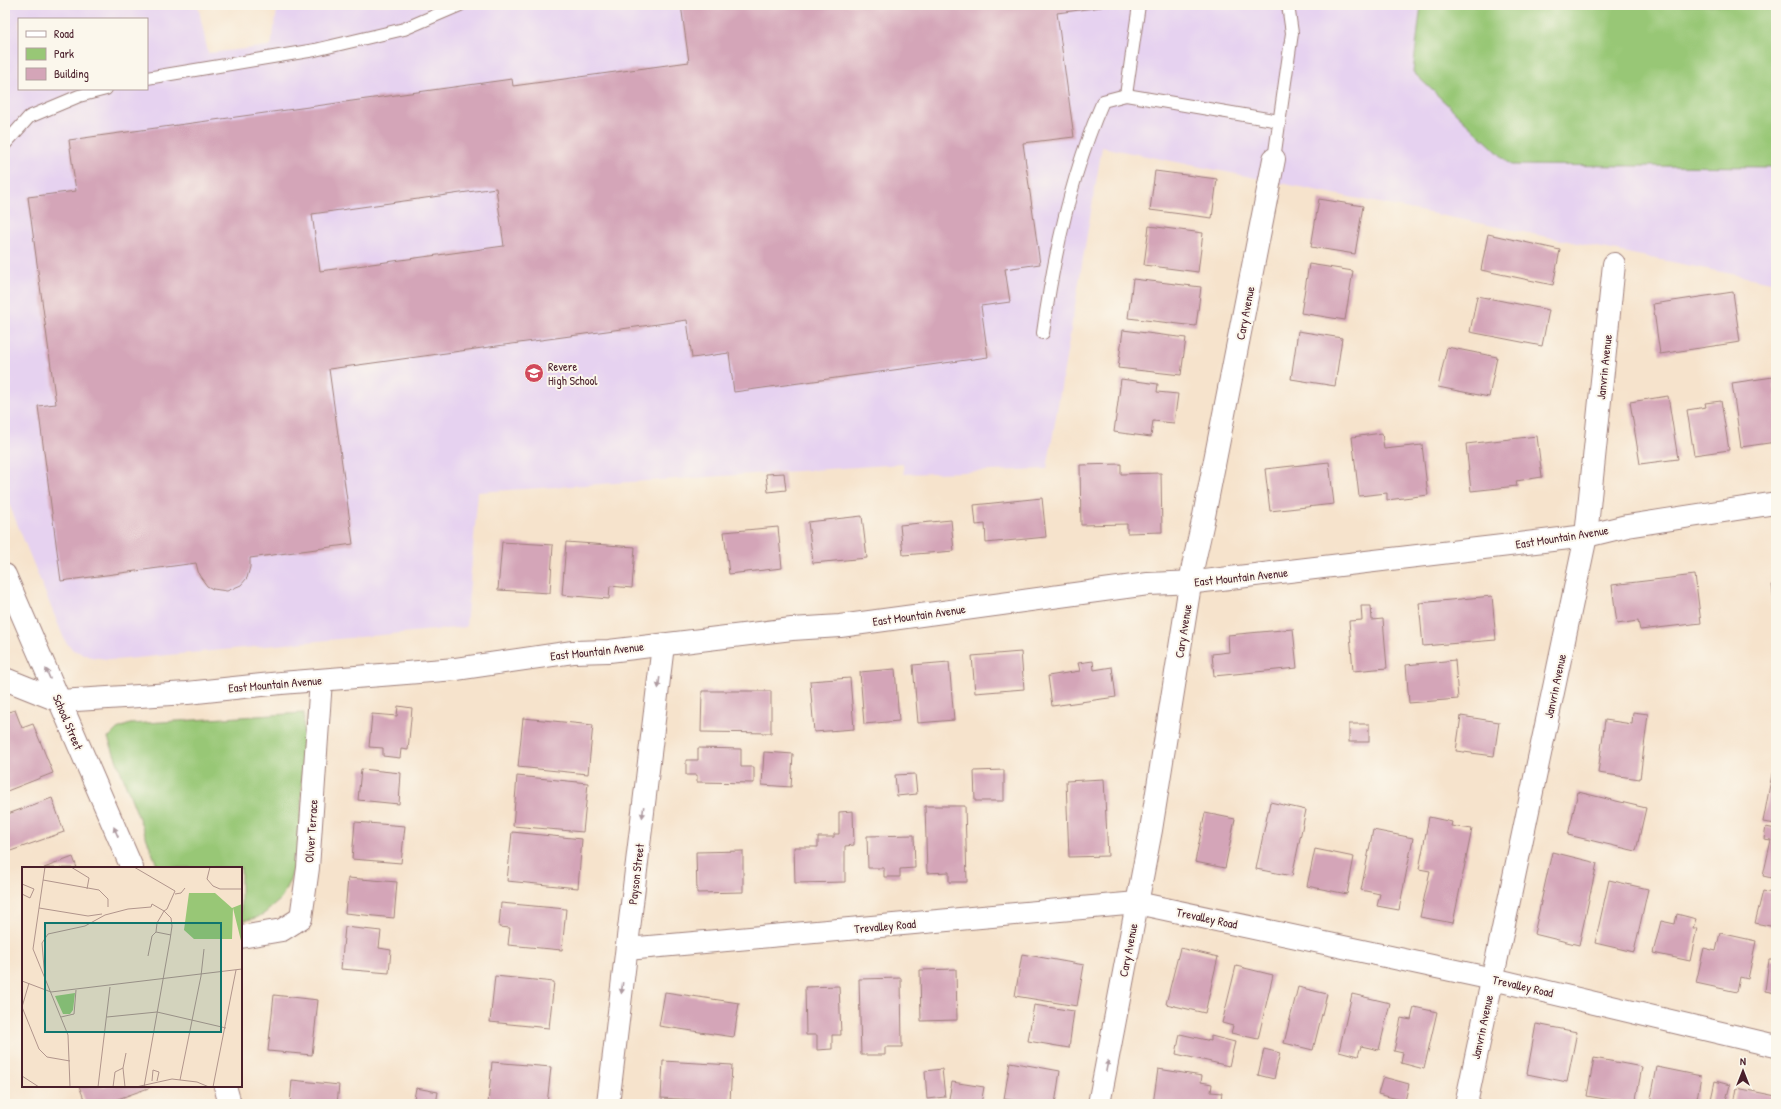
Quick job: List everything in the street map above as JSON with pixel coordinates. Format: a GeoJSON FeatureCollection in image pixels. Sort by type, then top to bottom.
{"type":"FeatureCollection","features":[{"type":"Feature","properties":{"kind":"street","name":"Cary Avenue"},"geometry":{"type":"LineString","coordinates":[[1100,1104],[1151,830],[1191,582],[1274,159]]}},
{"type":"Feature","properties":{"kind":"street","name":"Janvrin Avenue"},"geometry":{"type":"LineString","coordinates":[[1466,1104],[1586,536],[1614,264]]}},
{"type":"Feature","properties":{"kind":"street","name":"East Mountain Avenue"},"geometry":{"type":"LineString","coordinates":[[60,701],[187,693],[456,669],[573,652],[609,651],[792,629],[840,626],[1148,584],[1191,582],[1586,536],[1627,526],[1776,503]]}},
{"type":"Feature","properties":{"kind":"street","name":"School Street"},"geometry":{"type":"LineString","coordinates":[[5,574],[132,867]]}},
{"type":"Feature","properties":{"kind":"street","name":"Payson Street"},"geometry":{"type":"LineString","coordinates":[[608,1104],[663,644]]}},
{"type":"Feature","properties":{"kind":"street"},"geometry":{"type":"LineString","coordinates":[[5,679],[60,701]]}},
{"type":"Feature","properties":{"kind":"street","name":"Oliver Terrace"},"geometry":{"type":"LineString","coordinates":[[242,937],[282,930],[301,918],[308,868],[321,680]]}},
{"type":"Feature","properties":{"kind":"street","name":"Trevalley Road"},"geometry":{"type":"LineString","coordinates":[[626,949],[1137,903],[1493,979],[1776,1046]]}},
{"type":"Feature","properties":{"kind":"street"},"geometry":{"type":"LineString","coordinates":[[225,1087],[230,1104]]}},
{"type":"Feature","properties":{"kind":"lane"},"geometry":{"type":"LineString","coordinates":[[148,78],[315,50],[404,29],[460,5]]}},
{"type":"Feature","properties":{"kind":"lane"},"geometry":{"type":"LineString","coordinates":[[1126,94],[1139,5]]}},
{"type":"Feature","properties":{"kind":"lane"},"geometry":{"type":"LineString","coordinates":[[1274,159],[1292,33],[1288,5]]}},
{"type":"Feature","properties":{"kind":"lane"},"geometry":{"type":"LineString","coordinates":[[5,144],[30,117],[79,96],[102,90]]}},
{"type":"Feature","properties":{"kind":"lane"},"geometry":{"type":"LineString","coordinates":[[1043,333],[1051,276],[1072,190],[1091,128],[1103,101],[1126,94],[1279,121]]}},
{"type":"Feature","properties":{"kind":"shaded area","name":"Revere High School"},"geometry":{"type":"Polygon","coordinates":[[[5,5],[198,5],[208,53],[271,46],[278,5],[1776,5],[1776,283],[1102,147],[1047,469],[904,474],[903,464],[478,492],[466,627],[115,660],[91,657],[73,650],[65,641],[5,494],[5,5]]]}},
{"type":"Feature","properties":{"kind":"green space"},"geometry":{"type":"Polygon","coordinates":[[[1421,5],[1776,5],[1776,167],[1511,165],[1413,72],[1421,5]]]}},
{"type":"Feature","properties":{"kind":"green space"},"geometry":{"type":"Polygon","coordinates":[[[304,713],[300,849],[291,877],[281,899],[265,913],[256,918],[242,921],[242,867],[158,867],[108,738],[117,729],[130,724],[304,713]]]}},
{"type":"Feature","properties":{"kind":"building"},"geometry":{"type":"Polygon","coordinates":[[[681,5],[1101,5],[1102,7],[1057,13],[1074,137],[1023,143],[1040,264],[1005,269],[1010,302],[981,306],[988,357],[734,392],[729,353],[692,358],[687,320],[329,369],[353,544],[250,558],[250,567],[247,578],[241,585],[227,591],[213,589],[207,586],[199,575],[196,563],[61,581],[38,406],[56,404],[28,197],[76,191],[69,140],[512,79],[513,86],[689,62],[681,5]],[[496,188],[312,214],[320,271],[504,246],[496,188]]]}},
{"type":"Feature","properties":{"kind":"building"},"geometry":{"type":"Polygon","coordinates":[[[1155,171],[1217,179],[1212,218],[1150,210],[1155,171]]]}},
{"type":"Feature","properties":{"kind":"building"},"geometry":{"type":"Polygon","coordinates":[[[1319,199],[1363,206],[1355,254],[1311,247],[1319,199]]]}},
{"type":"Feature","properties":{"kind":"building"},"geometry":{"type":"Polygon","coordinates":[[[1149,226],[1203,233],[1198,272],[1144,265],[1149,226]]]}},
{"type":"Feature","properties":{"kind":"building"},"geometry":{"type":"Polygon","coordinates":[[[1488,234],[1560,250],[1553,285],[1481,270],[1488,234]]]}},
{"type":"Feature","properties":{"kind":"building"},"geometry":{"type":"Polygon","coordinates":[[[1309,264],[1353,271],[1345,320],[1301,313],[1309,264]]]}},
{"type":"Feature","properties":{"kind":"building"},"geometry":{"type":"Polygon","coordinates":[[[1133,279],[1201,287],[1196,326],[1128,318],[1133,279]]]}},
{"type":"Feature","properties":{"kind":"building"},"geometry":{"type":"Polygon","coordinates":[[[1733,292],[1740,342],[1660,354],[1653,304],[1733,292]]]}},
{"type":"Feature","properties":{"kind":"building"},"geometry":{"type":"Polygon","coordinates":[[[1477,296],[1549,310],[1542,346],[1470,332],[1477,296]]]}},
{"type":"Feature","properties":{"kind":"building"},"geometry":{"type":"Polygon","coordinates":[[[1123,330],[1186,338],[1181,375],[1118,368],[1123,330]]]}},
{"type":"Feature","properties":{"kind":"building"},"geometry":{"type":"Polygon","coordinates":[[[1298,331],[1342,338],[1335,386],[1291,379],[1298,331]]]}},
{"type":"Feature","properties":{"kind":"building"},"geometry":{"type":"Polygon","coordinates":[[[1447,347],[1497,357],[1489,397],[1438,387],[1447,347]]]}},
{"type":"Feature","properties":{"kind":"building"},"geometry":{"type":"Polygon","coordinates":[[[1773,377],[1776,400],[1776,442],[1741,447],[1732,383],[1773,377]]]}},
{"type":"Feature","properties":{"kind":"building"},"geometry":{"type":"Polygon","coordinates":[[[1121,379],[1158,384],[1157,392],[1178,394],[1174,423],[1153,421],[1151,437],[1114,432],[1121,379]]]}},
{"type":"Feature","properties":{"kind":"building"},"geometry":{"type":"Polygon","coordinates":[[[1668,396],[1678,459],[1640,464],[1630,402],[1668,396]]]}},
{"type":"Feature","properties":{"kind":"building"},"geometry":{"type":"Polygon","coordinates":[[[1721,401],[1729,450],[1694,455],[1687,410],[1706,407],[1705,403],[1721,401]]]}},
{"type":"Feature","properties":{"kind":"building"},"geometry":{"type":"Polygon","coordinates":[[[1382,433],[1384,449],[1422,445],[1428,495],[1387,500],[1387,493],[1359,496],[1352,437],[1382,433]]]}},
{"type":"Feature","properties":{"kind":"building"},"geometry":{"type":"Polygon","coordinates":[[[1537,436],[1542,477],[1516,481],[1517,486],[1471,491],[1466,444],[1537,436]]]}},
{"type":"Feature","properties":{"kind":"building"},"geometry":{"type":"Polygon","coordinates":[[[1329,462],[1334,504],[1270,511],[1265,469],[1329,462]]]}},
{"type":"Feature","properties":{"kind":"building"},"geometry":{"type":"Polygon","coordinates":[[[1121,464],[1121,474],[1161,473],[1162,532],[1127,533],[1127,524],[1081,525],[1080,465],[1121,464]]]}},
{"type":"Feature","properties":{"kind":"building"},"geometry":{"type":"Polygon","coordinates":[[[784,473],[786,490],[768,492],[766,474],[784,473]]]}},
{"type":"Feature","properties":{"kind":"building"},"geometry":{"type":"Polygon","coordinates":[[[1042,498],[1046,537],[986,543],[985,524],[976,525],[974,505],[1042,498]]]}},
{"type":"Feature","properties":{"kind":"building"},"geometry":{"type":"Polygon","coordinates":[[[862,516],[867,558],[813,563],[808,522],[862,516]]]}},
{"type":"Feature","properties":{"kind":"building"},"geometry":{"type":"Polygon","coordinates":[[[951,520],[954,551],[903,555],[900,525],[951,520]]]}},
{"type":"Feature","properties":{"kind":"building"},"geometry":{"type":"Polygon","coordinates":[[[778,527],[782,568],[729,574],[724,532],[778,527]]]}},
{"type":"Feature","properties":{"kind":"building"},"geometry":{"type":"Polygon","coordinates":[[[502,542],[553,545],[550,593],[498,590],[502,542]]]}},
{"type":"Feature","properties":{"kind":"building"},"geometry":{"type":"Polygon","coordinates":[[[566,542],[635,547],[632,588],[610,586],[609,599],[562,595],[566,542]]]}},
{"type":"Feature","properties":{"kind":"building"},"geometry":{"type":"Polygon","coordinates":[[[1695,575],[1701,623],[1640,630],[1638,621],[1617,624],[1612,585],[1695,575]]]}},
{"type":"Feature","properties":{"kind":"building"},"geometry":{"type":"Polygon","coordinates":[[[1772,584],[1776,584],[1776,611],[1775,611],[1772,584]]]}},
{"type":"Feature","properties":{"kind":"building"},"geometry":{"type":"Polygon","coordinates":[[[1492,596],[1496,640],[1423,646],[1419,603],[1492,596]]]}},
{"type":"Feature","properties":{"kind":"building"},"geometry":{"type":"Polygon","coordinates":[[[1361,606],[1371,606],[1372,620],[1383,619],[1387,668],[1353,671],[1349,621],[1362,620],[1361,606]]]}},
{"type":"Feature","properties":{"kind":"building"},"geometry":{"type":"Polygon","coordinates":[[[1293,629],[1297,668],[1214,676],[1212,654],[1229,652],[1228,635],[1293,629]]]}},
{"type":"Feature","properties":{"kind":"building"},"geometry":{"type":"Polygon","coordinates":[[[1021,652],[1024,689],[975,693],[972,656],[1021,652]]]}},
{"type":"Feature","properties":{"kind":"building"},"geometry":{"type":"Polygon","coordinates":[[[1455,660],[1458,699],[1409,703],[1406,665],[1455,660]]]}},
{"type":"Feature","properties":{"kind":"building"},"geometry":{"type":"Polygon","coordinates":[[[1093,661],[1094,670],[1112,667],[1116,697],[1052,706],[1048,676],[1080,671],[1078,663],[1093,661]]]}},
{"type":"Feature","properties":{"kind":"building"},"geometry":{"type":"Polygon","coordinates":[[[949,662],[954,720],[918,723],[913,665],[949,662]]]}},
{"type":"Feature","properties":{"kind":"building"},"geometry":{"type":"Polygon","coordinates":[[[895,669],[899,721],[864,724],[860,672],[895,669]]]}},
{"type":"Feature","properties":{"kind":"building"},"geometry":{"type":"Polygon","coordinates":[[[850,678],[854,729],[814,732],[810,681],[850,678]]]}},
{"type":"Feature","properties":{"kind":"building"},"geometry":{"type":"Polygon","coordinates":[[[702,691],[771,691],[771,733],[701,732],[702,691]]]}},
{"type":"Feature","properties":{"kind":"building"},"geometry":{"type":"Polygon","coordinates":[[[398,706],[412,708],[408,750],[401,749],[400,758],[383,756],[383,748],[369,747],[372,714],[397,716],[398,706]]]}},
{"type":"Feature","properties":{"kind":"building"},"geometry":{"type":"Polygon","coordinates":[[[15,710],[22,728],[33,724],[53,773],[7,791],[5,785],[5,713],[15,710]]]}},
{"type":"Feature","properties":{"kind":"building"},"geometry":{"type":"Polygon","coordinates":[[[1633,712],[1648,714],[1640,779],[1598,773],[1605,720],[1632,724],[1633,712]]]}},
{"type":"Feature","properties":{"kind":"building"},"geometry":{"type":"Polygon","coordinates":[[[1461,716],[1499,722],[1494,756],[1456,751],[1461,716]]]}},
{"type":"Feature","properties":{"kind":"building"},"geometry":{"type":"Polygon","coordinates":[[[523,718],[593,725],[588,774],[518,767],[523,718]]]}},
{"type":"Feature","properties":{"kind":"building"},"geometry":{"type":"Polygon","coordinates":[[[1349,724],[1369,724],[1369,742],[1349,742],[1349,724]]]}},
{"type":"Feature","properties":{"kind":"building"},"geometry":{"type":"Polygon","coordinates":[[[698,748],[741,749],[741,767],[754,767],[754,783],[697,782],[697,775],[686,775],[686,760],[698,760],[698,748]]]}},
{"type":"Feature","properties":{"kind":"building"},"geometry":{"type":"Polygon","coordinates":[[[764,752],[793,754],[791,787],[762,785],[764,752]]]}},
{"type":"Feature","properties":{"kind":"building"},"geometry":{"type":"Polygon","coordinates":[[[361,769],[401,773],[399,804],[358,800],[361,769]]]}},
{"type":"Feature","properties":{"kind":"building"},"geometry":{"type":"Polygon","coordinates":[[[1004,770],[1004,801],[975,801],[974,771],[1004,770]]]}},
{"type":"Feature","properties":{"kind":"building"},"geometry":{"type":"Polygon","coordinates":[[[915,774],[917,794],[897,796],[895,775],[915,774]]]}},
{"type":"Feature","properties":{"kind":"building"},"geometry":{"type":"Polygon","coordinates":[[[1772,774],[1776,775],[1776,824],[1763,822],[1772,774]]]}},
{"type":"Feature","properties":{"kind":"building"},"geometry":{"type":"Polygon","coordinates":[[[517,776],[588,783],[583,832],[513,826],[517,776]]]}},
{"type":"Feature","properties":{"kind":"building"},"geometry":{"type":"Polygon","coordinates":[[[1104,779],[1108,856],[1069,857],[1066,781],[1104,779]]]}},
{"type":"Feature","properties":{"kind":"building"},"geometry":{"type":"Polygon","coordinates":[[[1578,792],[1646,808],[1636,851],[1568,835],[1578,792]]]}},
{"type":"Feature","properties":{"kind":"building"},"geometry":{"type":"Polygon","coordinates":[[[52,798],[64,832],[5,853],[5,815],[52,798]]]}},
{"type":"Feature","properties":{"kind":"building"},"geometry":{"type":"Polygon","coordinates":[[[1270,802],[1306,810],[1292,876],[1256,869],[1270,802]]]}},
{"type":"Feature","properties":{"kind":"building"},"geometry":{"type":"Polygon","coordinates":[[[925,806],[965,806],[967,882],[949,882],[949,872],[927,873],[925,806]]]}},
{"type":"Feature","properties":{"kind":"building"},"geometry":{"type":"Polygon","coordinates":[[[853,811],[854,845],[845,846],[845,882],[795,883],[794,847],[818,847],[818,837],[834,837],[834,834],[839,834],[839,812],[853,811]]]}},
{"type":"Feature","properties":{"kind":"building"},"geometry":{"type":"Polygon","coordinates":[[[1205,813],[1235,819],[1225,868],[1195,862],[1205,813]]]}},
{"type":"Feature","properties":{"kind":"building"},"geometry":{"type":"Polygon","coordinates":[[[1429,817],[1452,822],[1451,826],[1472,829],[1453,923],[1420,917],[1430,871],[1419,869],[1429,817]]]}},
{"type":"Feature","properties":{"kind":"building"},"geometry":{"type":"Polygon","coordinates":[[[355,822],[405,826],[401,863],[352,859],[355,822]]]}},
{"type":"Feature","properties":{"kind":"building"},"geometry":{"type":"Polygon","coordinates":[[[1766,827],[1776,829],[1776,879],[1763,876],[1771,840],[1764,839],[1766,827]]]}},
{"type":"Feature","properties":{"kind":"building"},"geometry":{"type":"Polygon","coordinates":[[[1373,830],[1413,838],[1399,910],[1377,906],[1380,894],[1361,890],[1373,830]]]}},
{"type":"Feature","properties":{"kind":"building"},"geometry":{"type":"Polygon","coordinates":[[[512,832],[582,839],[578,888],[507,881],[512,832]]]}},
{"type":"Feature","properties":{"kind":"building"},"geometry":{"type":"Polygon","coordinates":[[[914,835],[915,868],[900,869],[900,877],[884,877],[884,868],[868,868],[867,836],[914,835]]]}},
{"type":"Feature","properties":{"kind":"building"},"geometry":{"type":"Polygon","coordinates":[[[1315,849],[1354,857],[1347,894],[1307,886],[1315,849]]]}},
{"type":"Feature","properties":{"kind":"building"},"geometry":{"type":"Polygon","coordinates":[[[743,851],[743,892],[697,893],[696,852],[743,851]]]}},
{"type":"Feature","properties":{"kind":"building"},"geometry":{"type":"Polygon","coordinates":[[[1552,852],[1597,863],[1579,945],[1534,934],[1552,852]]]}},
{"type":"Feature","properties":{"kind":"building"},"geometry":{"type":"Polygon","coordinates":[[[73,857],[77,867],[47,867],[73,857]]]}},
{"type":"Feature","properties":{"kind":"building"},"geometry":{"type":"Polygon","coordinates":[[[348,878],[397,882],[394,918],[345,913],[348,878]]]}},
{"type":"Feature","properties":{"kind":"building"},"geometry":{"type":"Polygon","coordinates":[[[1609,880],[1648,889],[1634,952],[1595,943],[1609,880]]]}},
{"type":"Feature","properties":{"kind":"building"},"geometry":{"type":"Polygon","coordinates":[[[1763,891],[1776,894],[1775,927],[1755,923],[1763,891]]]}},
{"type":"Feature","properties":{"kind":"building"},"geometry":{"type":"Polygon","coordinates":[[[501,903],[566,909],[562,950],[508,945],[510,928],[499,927],[501,903]]]}},
{"type":"Feature","properties":{"kind":"building"},"geometry":{"type":"Polygon","coordinates":[[[1677,914],[1696,919],[1693,928],[1697,928],[1690,961],[1653,953],[1661,921],[1675,924],[1677,914]]]}},
{"type":"Feature","properties":{"kind":"building"},"geometry":{"type":"Polygon","coordinates":[[[345,927],[381,931],[379,948],[391,950],[389,973],[341,969],[345,927]]]}},
{"type":"Feature","properties":{"kind":"building"},"geometry":{"type":"Polygon","coordinates":[[[1720,933],[1756,941],[1748,979],[1740,977],[1737,992],[1696,983],[1704,948],[1716,951],[1720,933]]]}},
{"type":"Feature","properties":{"kind":"building"},"geometry":{"type":"Polygon","coordinates":[[[1180,948],[1218,957],[1205,1013],[1166,1004],[1180,948]]]}},
{"type":"Feature","properties":{"kind":"building"},"geometry":{"type":"Polygon","coordinates":[[[1022,954],[1084,965],[1077,1006],[1015,996],[1022,954]]]}},
{"type":"Feature","properties":{"kind":"building"},"geometry":{"type":"Polygon","coordinates":[[[1769,960],[1776,960],[1776,993],[1765,991],[1769,960]]]}},
{"type":"Feature","properties":{"kind":"building"},"geometry":{"type":"Polygon","coordinates":[[[1236,966],[1273,975],[1258,1039],[1231,1033],[1233,1026],[1222,1023],[1236,966]]]}},
{"type":"Feature","properties":{"kind":"building"},"geometry":{"type":"Polygon","coordinates":[[[956,969],[957,1020],[921,1021],[920,970],[956,969]]]}},
{"type":"Feature","properties":{"kind":"building"},"geometry":{"type":"Polygon","coordinates":[[[495,976],[554,982],[549,1028],[490,1022],[495,976]]]}},
{"type":"Feature","properties":{"kind":"building"},"geometry":{"type":"Polygon","coordinates":[[[901,978],[902,1047],[885,1047],[885,1055],[861,1055],[859,979],[901,978]]]}},
{"type":"Feature","properties":{"kind":"building"},"geometry":{"type":"Polygon","coordinates":[[[839,986],[841,1035],[832,1035],[832,1049],[817,1050],[817,1035],[806,1035],[805,987],[839,986]]]}},
{"type":"Feature","properties":{"kind":"building"},"geometry":{"type":"Polygon","coordinates":[[[1298,987],[1327,994],[1313,1050],[1284,1043],[1298,987]]]}},
{"type":"Feature","properties":{"kind":"building"},"geometry":{"type":"Polygon","coordinates":[[[665,992],[739,1003],[734,1037],[659,1026],[665,992]]]}},
{"type":"Feature","properties":{"kind":"building"},"geometry":{"type":"Polygon","coordinates":[[[1352,994],[1390,1003],[1379,1050],[1361,1046],[1358,1056],[1339,1051],[1352,994]]]}},
{"type":"Feature","properties":{"kind":"building"},"geometry":{"type":"Polygon","coordinates":[[[274,995],[318,1000],[312,1055],[268,1051],[274,995]]]}},
{"type":"Feature","properties":{"kind":"building"},"geometry":{"type":"Polygon","coordinates":[[[1034,1005],[1074,1011],[1069,1048],[1028,1041],[1034,1005]]]}},
{"type":"Feature","properties":{"kind":"building"},"geometry":{"type":"Polygon","coordinates":[[[1414,1007],[1437,1012],[1424,1069],[1401,1063],[1403,1053],[1394,1051],[1401,1018],[1411,1020],[1414,1007]]]}},
{"type":"Feature","properties":{"kind":"building"},"geometry":{"type":"Polygon","coordinates":[[[1536,1024],[1577,1032],[1567,1082],[1527,1074],[1536,1024]]]}},
{"type":"Feature","properties":{"kind":"building"},"geometry":{"type":"Polygon","coordinates":[[[1180,1034],[1211,1041],[1211,1036],[1235,1042],[1229,1066],[1176,1054],[1180,1034]]]}},
{"type":"Feature","properties":{"kind":"building"},"geometry":{"type":"Polygon","coordinates":[[[1264,1049],[1280,1053],[1274,1079],[1258,1075],[1264,1049]]]}},
{"type":"Feature","properties":{"kind":"building"},"geometry":{"type":"Polygon","coordinates":[[[1594,1058],[1642,1067],[1635,1104],[1587,1096],[1594,1058]]]}},
{"type":"Feature","properties":{"kind":"building"},"geometry":{"type":"Polygon","coordinates":[[[663,1061],[732,1065],[730,1102],[661,1098],[663,1061]]]}},
{"type":"Feature","properties":{"kind":"building"},"geometry":{"type":"Polygon","coordinates":[[[492,1062],[551,1067],[547,1104],[488,1104],[492,1062]]]}},
{"type":"Feature","properties":{"kind":"building"},"geometry":{"type":"Polygon","coordinates":[[[1010,1062],[1060,1071],[1055,1104],[1025,1104],[1025,1102],[1004,1099],[1010,1062]]]}},
{"type":"Feature","properties":{"kind":"building"},"geometry":{"type":"Polygon","coordinates":[[[1657,1067],[1701,1076],[1696,1104],[1650,1104],[1657,1067]]]}},
{"type":"Feature","properties":{"kind":"building"},"geometry":{"type":"Polygon","coordinates":[[[942,1069],[945,1097],[927,1099],[925,1071],[942,1069]]]}},
{"type":"Feature","properties":{"kind":"building"},"geometry":{"type":"Polygon","coordinates":[[[1158,1069],[1202,1076],[1201,1082],[1212,1084],[1211,1092],[1222,1093],[1220,1104],[1153,1104],[1158,1069]]]}},
{"type":"Feature","properties":{"kind":"building"},"geometry":{"type":"Polygon","coordinates":[[[1383,1077],[1409,1084],[1405,1101],[1378,1094],[1383,1077]]]}},
{"type":"Feature","properties":{"kind":"building"},"geometry":{"type":"Polygon","coordinates":[[[292,1080],[339,1085],[337,1104],[290,1104],[292,1080]]]}},
{"type":"Feature","properties":{"kind":"building"},"geometry":{"type":"Polygon","coordinates":[[[1715,1081],[1730,1085],[1725,1104],[1710,1104],[1715,1081]]]}},
{"type":"Feature","properties":{"kind":"building"},"geometry":{"type":"Polygon","coordinates":[[[952,1082],[984,1087],[981,1104],[948,1104],[952,1082]]]}},
{"type":"Feature","properties":{"kind":"building"},"geometry":{"type":"Polygon","coordinates":[[[79,1087],[151,1087],[104,1104],[86,1104],[79,1087]]]}},
{"type":"Feature","properties":{"kind":"building"},"geometry":{"type":"Polygon","coordinates":[[[416,1088],[438,1092],[436,1104],[413,1104],[416,1088]]]}},
{"type":"Feature","properties":{"kind":"building"},"geometry":{"type":"Polygon","coordinates":[[[1737,1088],[1776,1096],[1776,1104],[1734,1104],[1737,1088]]]}},
{"type":"Feature","properties":{"kind":"place","name":"Revere High School"},"geometry":{"type":"Point","coordinates":[534,373]}}]}
